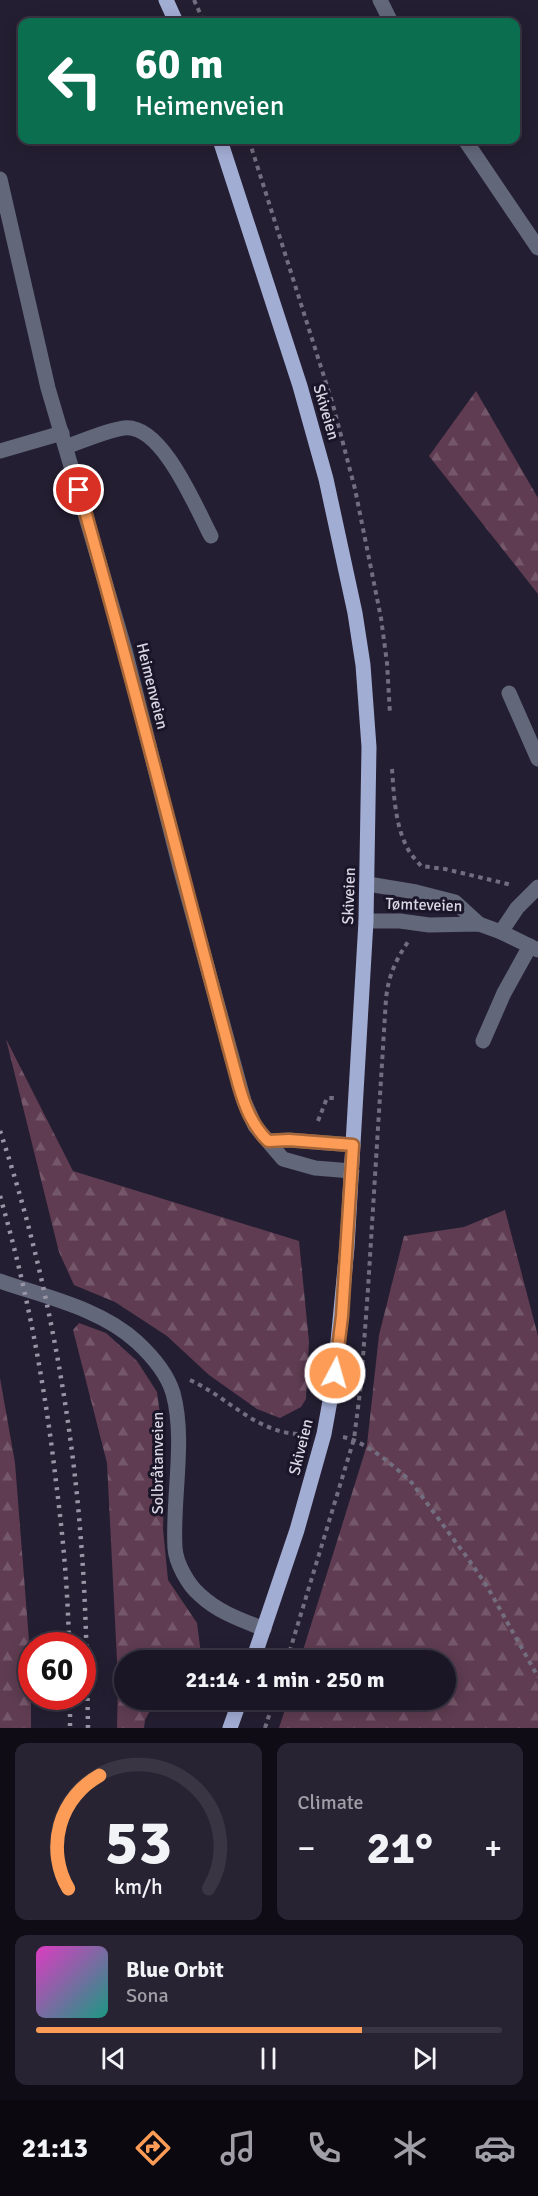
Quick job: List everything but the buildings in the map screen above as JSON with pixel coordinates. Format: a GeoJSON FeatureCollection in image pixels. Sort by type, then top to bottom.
{"type":"FeatureCollection","features":[{"type":"Feature","properties":{"kind":"main road"},"geometry":{"type":"LineString","coordinates":[[166,0],[174,18]]}},
{"type":"Feature","properties":{"kind":"main road","name":"Skiveien"},"geometry":{"type":"LineString","coordinates":[[221,144],[300,386],[323,468],[345,563],[363,665],[369,737],[368,884],[352,1171],[335,1373],[324,1434],[297,1530],[257,1650]]}},
{"type":"Feature","properties":{"kind":"main road"},"geometry":{"type":"LineString","coordinates":[[230,1728],[236,1710]]}},
{"type":"Feature","properties":{"kind":"street"},"geometry":{"type":"LineString","coordinates":[[380,0],[389,18]]}},
{"type":"Feature","properties":{"kind":"street"},"geometry":{"type":"LineString","coordinates":[[468,144],[538,248]]}},
{"type":"Feature","properties":{"kind":"street","name":"Heimenveien"},"geometry":{"type":"LineString","coordinates":[[0,179],[6,236],[125,650],[180,868],[249,1116],[283,1159],[300,1165],[352,1171]]}},
{"type":"Feature","properties":{"kind":"street"},"geometry":{"type":"LineString","coordinates":[[0,451],[124,428],[144,432],[159,446],[172,464],[211,536]]}},
{"type":"Feature","properties":{"kind":"street"},"geometry":{"type":"LineString","coordinates":[[509,693],[538,759]]}},
{"type":"Feature","properties":{"kind":"street","name":"Tømteveien"},"geometry":{"type":"LineString","coordinates":[[368,884],[416,891],[455,902],[479,924]]}},
{"type":"Feature","properties":{"kind":"street"},"geometry":{"type":"LineString","coordinates":[[501,932],[517,908],[538,887]]}},
{"type":"Feature","properties":{"kind":"street","name":"Tømteveien"},"geometry":{"type":"LineString","coordinates":[[366,921],[400,921],[429,925],[479,924],[534,948]]}},
{"type":"Feature","properties":{"kind":"street"},"geometry":{"type":"LineString","coordinates":[[483,1041],[504,993],[534,948]]}},
{"type":"Feature","properties":{"kind":"street"},"geometry":{"type":"LineString","coordinates":[[268,1141],[353,1145]]}},
{"type":"Feature","properties":{"kind":"street","name":"Solbråtanveien"},"geometry":{"type":"LineString","coordinates":[[0,1281],[91,1313],[114,1324],[136,1341],[159,1366],[172,1391],[177,1416],[175,1550],[182,1571],[199,1595],[227,1615],[264,1629]]}},
{"type":"Feature","properties":{"kind":"path"},"geometry":{"type":"LineString","coordinates":[[194,0],[202,18]]}},
{"type":"Feature","properties":{"kind":"path"},"geometry":{"type":"LineString","coordinates":[[311,1142],[327,1098],[339,1099]]}},
{"type":"Feature","properties":{"kind":"path"},"geometry":{"type":"LineString","coordinates":[[159,1366],[195,1382],[235,1409],[273,1429],[296,1434],[324,1434],[354,1439],[401,1472],[412,1483],[488,1588],[538,1677]]}},
{"type":"Feature","properties":{"kind":"path"},"geometry":{"type":"LineString","coordinates":[[265,1728],[271,1710]]}},
{"type":"Feature","properties":{"kind":"green space"},"geometry":{"type":"Polygon","coordinates":[[[476,391],[538,498],[538,594],[429,456],[476,391]]]}},
{"type":"Feature","properties":{"kind":"green space"},"geometry":{"type":"Polygon","coordinates":[[[6,1039],[73,1171],[299,1241],[309,1342],[306,1399],[301,1407],[280,1418],[257,1409],[209,1375],[167,1336],[115,1302],[74,1285],[59,1252],[6,1039]]]}},
{"type":"Feature","properties":{"kind":"green space"},"geometry":{"type":"Polygon","coordinates":[[[505,1210],[538,1336],[538,1728],[279,1728],[285,1710],[456,1710],[456,1650],[303,1650],[367,1445],[379,1335],[404,1236],[464,1227],[505,1210]]]}},
{"type":"Feature","properties":{"kind":"green space"},"geometry":{"type":"Polygon","coordinates":[[[79,1323],[106,1333],[137,1361],[157,1392],[165,1453],[163,1529],[168,1580],[197,1623],[200,1650],[116,1650],[107,1463],[73,1330],[79,1323]]]}},
{"type":"Feature","properties":{"kind":"green space"},"geometry":{"type":"Polygon","coordinates":[[[0,1378],[15,1463],[28,1632],[18,1632],[18,1710],[31,1710],[31,1728],[0,1728],[0,1378]]]}},
{"type":"Feature","properties":{"kind":"green space"},"geometry":{"type":"Polygon","coordinates":[[[117,1710],[150,1710],[144,1728],[117,1728],[117,1710]]]}},
{"type":"Feature","properties":{"kind":"railway"},"geometry":{"type":"LineString","coordinates":[[0,1131],[42,1281],[70,1438],[83,1564],[88,1728]]}},
{"type":"Feature","properties":{"kind":"railway"},"geometry":{"type":"LineString","coordinates":[[0,1196],[27,1302],[52,1446],[63,1543],[69,1632]]}},
{"type":"Feature","properties":{"kind":"railway"},"geometry":{"type":"LineString","coordinates":[[70,1710],[70,1728]]}},
{"type":"Feature","properties":{"kind":"route"},"geometry":{"type":"LineString","coordinates":[[79,490],[125,650],[180,868],[249,1116],[268,1141],[289,1140],[353,1145],[342,1316],[335,1373]]}}]}
